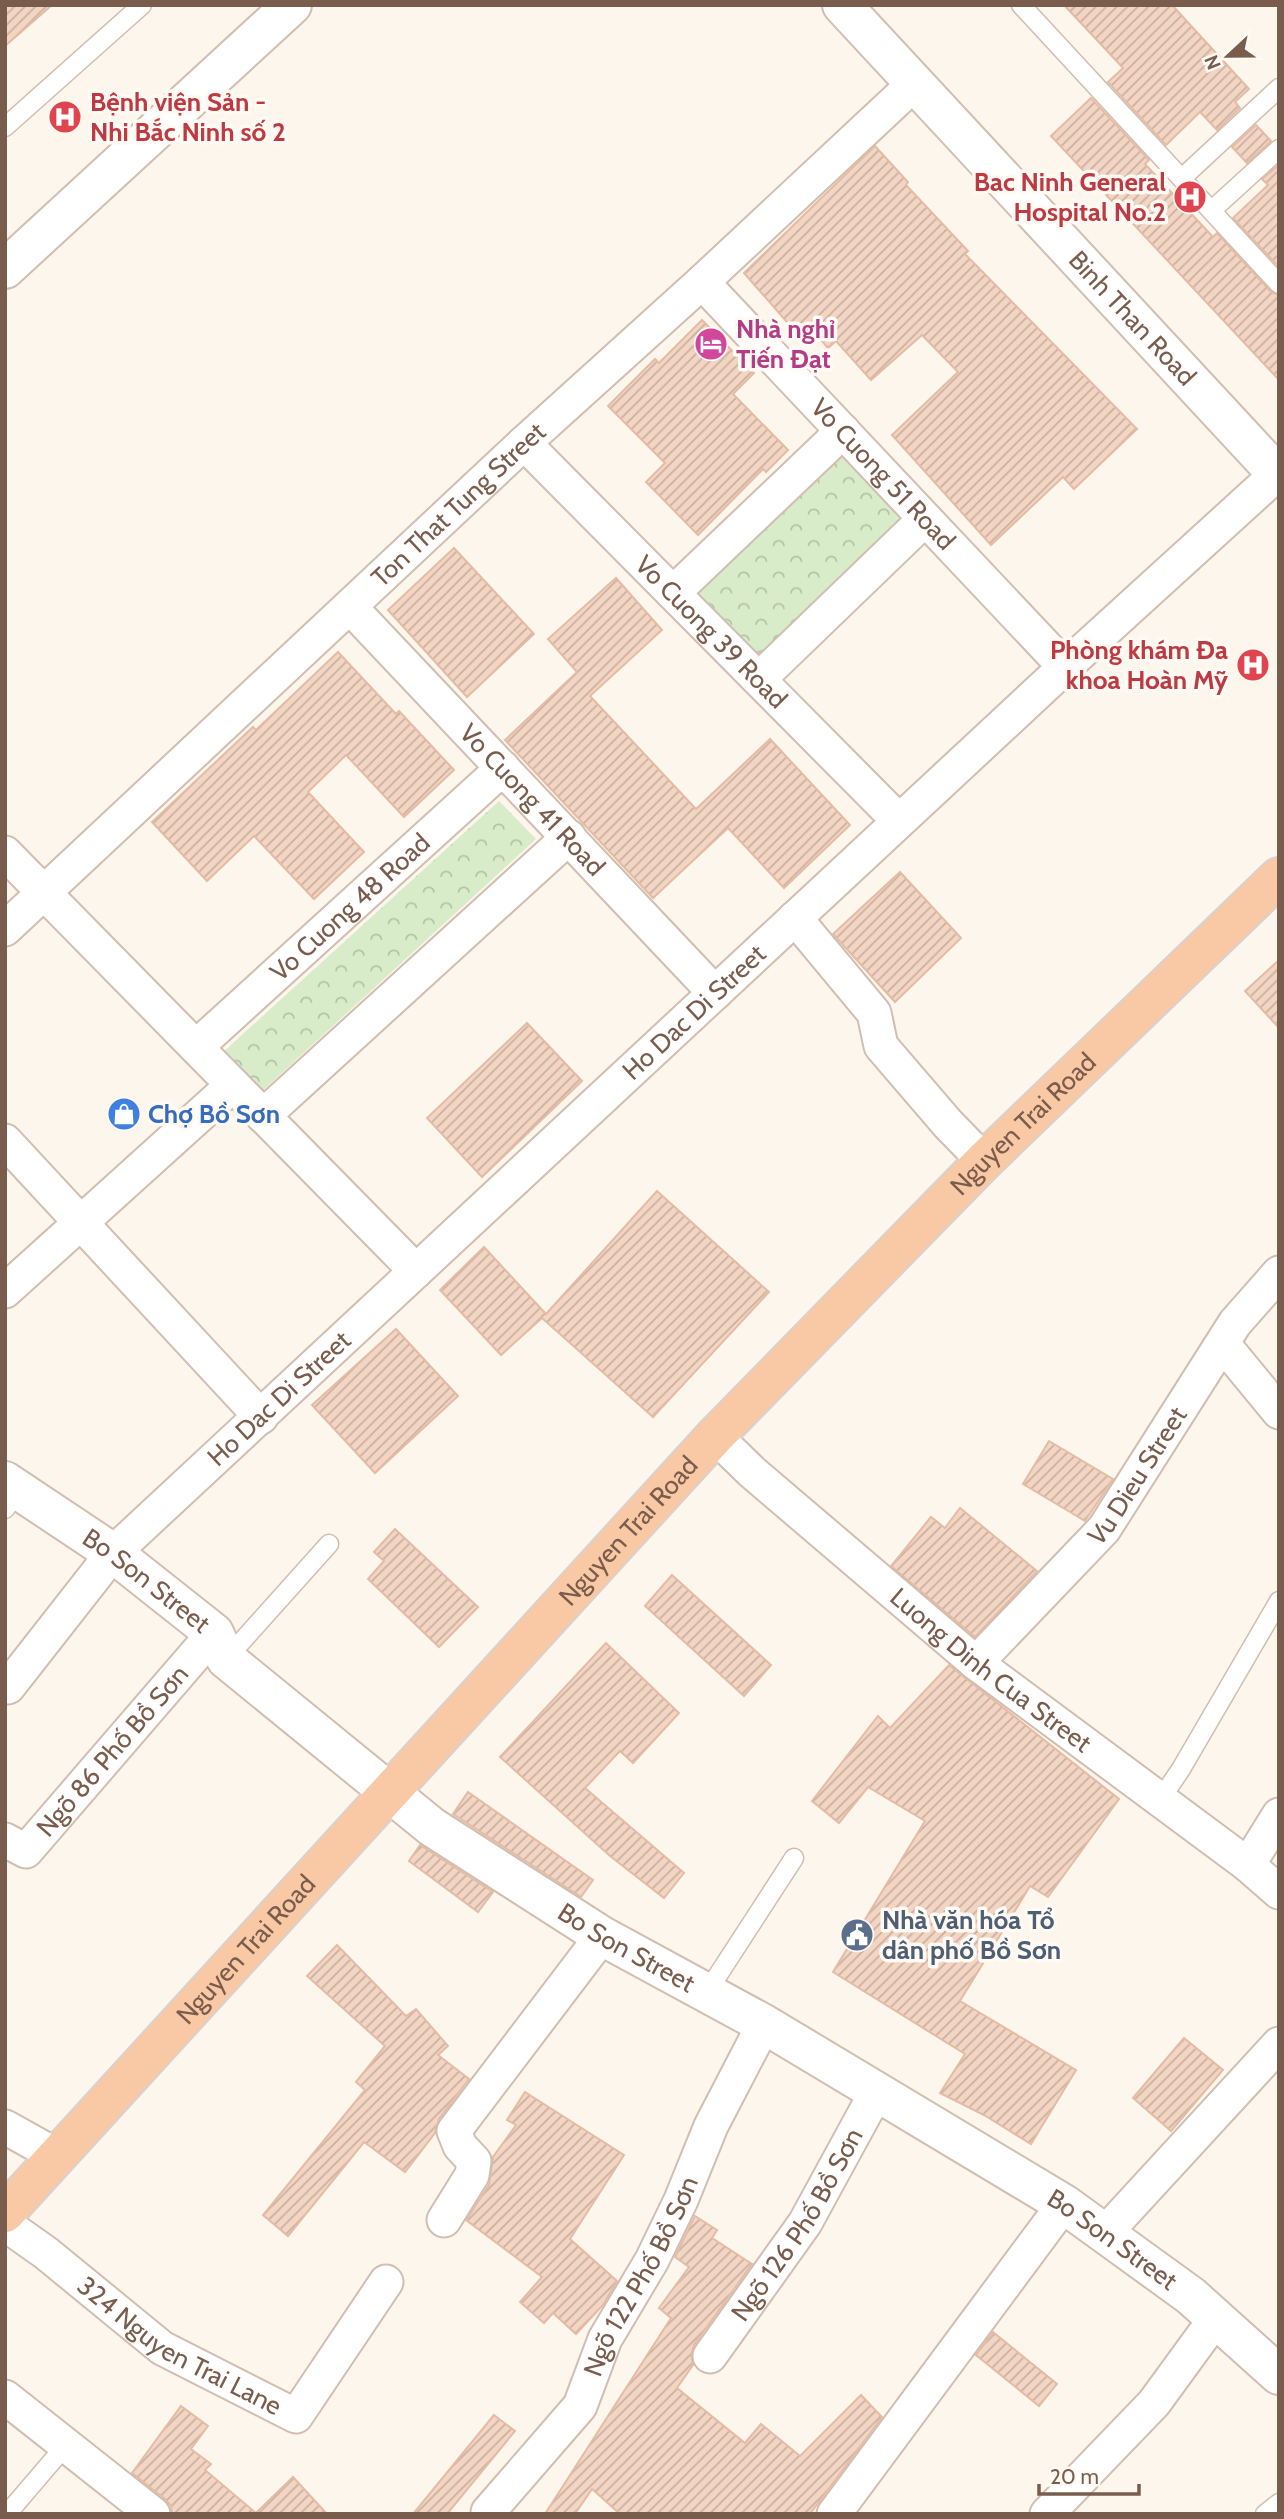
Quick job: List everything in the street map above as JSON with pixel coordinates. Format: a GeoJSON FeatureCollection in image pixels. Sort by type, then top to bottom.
{"type":"FeatureCollection","features":[{"type":"Feature","properties":{"kind":"highway","name":"Nguyen Trai Road"},"geometry":{"type":"LineString","coordinates":[[5,2213],[715,1436],[984,1161],[1279,877]]}},
{"type":"Feature","properties":{"kind":"street"},"geometry":{"type":"LineString","coordinates":[[5,269],[292,5]]}},
{"type":"Feature","properties":{"kind":"street","name":"Binh Than Road"},"geometry":{"type":"LineString","coordinates":[[842,5],[1278,475]]}},
{"type":"Feature","properties":{"kind":"street","name":"Ton That Tung Street"},"geometry":{"type":"LineString","coordinates":[[5,929],[351,608],[524,443],[702,282],[915,83]]}},
{"type":"Feature","properties":{"kind":"street","name":"Vo Cuong 51 Road"},"geometry":{"type":"LineString","coordinates":[[702,282],[1065,667]]}},
{"type":"Feature","properties":{"kind":"street"},"geometry":{"type":"LineString","coordinates":[[673,593],[842,431]]}},
{"type":"Feature","properties":{"kind":"street","name":"Vo Cuong 39 Road"},"geometry":{"type":"LineString","coordinates":[[524,443],[899,821]]}},
{"type":"Feature","properties":{"kind":"street","name":"Ho Dac Di Street"},"geometry":{"type":"LineString","coordinates":[[8,1688],[113,1552],[1065,667],[1278,475]]}},
{"type":"Feature","properties":{"kind":"street"},"geometry":{"type":"LineString","coordinates":[[758,679],[925,519]]}},
{"type":"Feature","properties":{"kind":"street","name":"Vo Cuong 41 Road"},"geometry":{"type":"LineString","coordinates":[[351,608],[715,993]]}},
{"type":"Feature","properties":{"kind":"street","name":"Vo Cuong 48 Road"},"geometry":{"type":"LineString","coordinates":[[196,1047],[503,768]]}},
{"type":"Feature","properties":{"kind":"street"},"geometry":{"type":"LineString","coordinates":[[263,1116],[569,837]]}},
{"type":"Feature","properties":{"kind":"street"},"geometry":{"type":"LineString","coordinates":[[5,853],[416,1271]]}},
{"type":"Feature","properties":{"kind":"street"},"geometry":{"type":"LineString","coordinates":[[795,918],[874,1013],[881,1046],[948,1124],[984,1161]]}},
{"type":"Feature","properties":{"kind":"street"},"geometry":{"type":"LineString","coordinates":[[5,1291],[233,1085]]}},
{"type":"Feature","properties":{"kind":"street"},"geometry":{"type":"LineString","coordinates":[[5,1141],[261,1417]]}},
{"type":"Feature","properties":{"kind":"street","name":"Vu Dieu Street"},"geometry":{"type":"LineString","coordinates":[[976,1663],[1104,1529],[1235,1323],[1279,1273]]}},
{"type":"Feature","properties":{"kind":"street"},"geometry":{"type":"LineString","coordinates":[[1223,1344],[1279,1412]]}},
{"type":"Feature","properties":{"kind":"street","name":"Luong Dinh Cua Street"},"geometry":{"type":"LineString","coordinates":[[715,1436],[752,1472],[976,1663],[1248,1865],[1279,1892]]}},
{"type":"Feature","properties":{"kind":"street","name":"Bo Son Street"},"geometry":{"type":"LineString","coordinates":[[10,1493],[113,1552],[389,1794],[432,1827],[602,1936],[764,2024],[1064,2204],[1191,2296],[1279,2375]]}},
{"type":"Feature","properties":{"kind":"street","name":"Ngõ 86 Phố Bồ Sơn"},"geometry":{"type":"LineString","coordinates":[[5,1840],[26,1851],[220,1646]]}},
{"type":"Feature","properties":{"kind":"street"},"geometry":{"type":"LineString","coordinates":[[1248,1865],[1279,1815]]}},
{"type":"Feature","properties":{"kind":"street"},"geometry":{"type":"LineString","coordinates":[[444,2220],[472,2175],[474,2161],[460,2146],[454,2131],[602,1936]]}},
{"type":"Feature","properties":{"kind":"street","name":"Ngõ 122 Phố Bồ Sơn"},"geometry":{"type":"LineString","coordinates":[[488,2512],[580,2406],[605,2339],[652,2260],[681,2200],[711,2126],[764,2024]]}},
{"type":"Feature","properties":{"kind":"street"},"geometry":{"type":"LineString","coordinates":[[1106,2232],[1279,2044]]}},
{"type":"Feature","properties":{"kind":"street","name":"Ngõ 126 Phố Bồ Sơn"},"geometry":{"type":"LineString","coordinates":[[710,2356],[805,2224],[877,2091]]}},
{"type":"Feature","properties":{"kind":"street"},"geometry":{"type":"LineString","coordinates":[[5,2127],[57,2155]]}},
{"type":"Feature","properties":{"kind":"street"},"geometry":{"type":"LineString","coordinates":[[834,2514],[1064,2204]]}},
{"type":"Feature","properties":{"kind":"street","name":"324 Nguyen Trai Lane"},"geometry":{"type":"LineString","coordinates":[[5,2224],[46,2253],[162,2348],[296,2416],[386,2282]]}},
{"type":"Feature","properties":{"kind":"street"},"geometry":{"type":"LineString","coordinates":[[1046,2514],[1154,2403],[1216,2318]]}},
{"type":"Feature","properties":{"kind":"street"},"geometry":{"type":"LineString","coordinates":[[5,2397],[153,2514]]}},
{"type":"Feature","properties":{"kind":"lane"},"geometry":{"type":"LineString","coordinates":[[5,127],[142,5]]}},
{"type":"Feature","properties":{"kind":"lane"},"geometry":{"type":"LineString","coordinates":[[1021,5],[1279,284]]}},
{"type":"Feature","properties":{"kind":"lane"},"geometry":{"type":"LineString","coordinates":[[1182,178],[1279,88]]}},
{"type":"Feature","properties":{"kind":"lane"},"geometry":{"type":"LineString","coordinates":[[1212,210],[1279,149]]}},
{"type":"Feature","properties":{"kind":"lane"},"geometry":{"type":"LineString","coordinates":[[220,1646],[329,1544]]}},
{"type":"Feature","properties":{"kind":"lane"},"geometry":{"type":"LineString","coordinates":[[1160,1800],[1181,1769],[1279,1601]]}},
{"type":"Feature","properties":{"kind":"lane"},"geometry":{"type":"LineString","coordinates":[[707,1992],[794,1858]]}},
{"type":"Feature","properties":{"kind":"lane"},"geometry":{"type":"LineString","coordinates":[[7,2514],[66,2445]]}},
{"type":"Feature","properties":{"kind":"lane"},"geometry":{"type":"LineString","coordinates":[[1265,2514],[1279,2503]]}},
{"type":"Feature","properties":{"kind":"green space"},"geometry":{"type":"Polygon","coordinates":[[[841,437],[921,519],[758,668],[682,589],[841,437]]]}},
{"type":"Feature","properties":{"kind":"green space"},"geometry":{"type":"Polygon","coordinates":[[[499,801],[536,839],[259,1094],[222,1053],[499,801]]]}},
{"type":"Feature","properties":{"kind":"building"},"geometry":{"type":"Polygon","coordinates":[[[5,5],[52,5],[5,46],[5,5]]]}},
{"type":"Feature","properties":{"kind":"building"},"geometry":{"type":"Polygon","coordinates":[[[1064,5],[1172,5],[1249,89],[1235,102],[1240,108],[1217,130],[1200,112],[1166,145],[1108,82],[1123,68],[1064,5]]]}},
{"type":"Feature","properties":{"kind":"building"},"geometry":{"type":"Polygon","coordinates":[[[1091,98],[1149,160],[1145,164],[1213,237],[1217,233],[1271,292],[1279,295],[1279,380],[1051,136],[1091,98]]]}},
{"type":"Feature","properties":{"kind":"building"},"geometry":{"type":"Polygon","coordinates":[[[1256,125],[1271,141],[1247,163],[1232,147],[1256,125]]]}},
{"type":"Feature","properties":{"kind":"building"},"geometry":{"type":"Polygon","coordinates":[[[875,146],[908,182],[906,185],[968,251],[965,254],[1137,429],[1074,489],[1063,477],[991,545],[892,435],[958,372],[922,335],[871,380],[836,341],[828,348],[810,327],[800,337],[744,273],[875,146]]]}},
{"type":"Feature","properties":{"kind":"building"},"geometry":{"type":"Polygon","coordinates":[[[1279,165],[1279,267],[1233,218],[1268,185],[1262,179],[1279,165]]]}},
{"type":"Feature","properties":{"kind":"building"},"geometry":{"type":"Polygon","coordinates":[[[702,320],[754,373],[733,394],[788,450],[766,472],[763,469],[698,535],[646,482],[665,463],[608,406],[655,359],[659,363],[702,320]]]}},
{"type":"Feature","properties":{"kind":"building"},"geometry":{"type":"Polygon","coordinates":[[[454,548],[534,634],[467,697],[388,610],[454,548]]]}},
{"type":"Feature","properties":{"kind":"building"},"geometry":{"type":"Polygon","coordinates":[[[616,578],[662,630],[590,696],[696,809],[770,739],[850,825],[784,888],[728,828],[653,898],[505,740],[577,672],[548,639],[616,578]]]}},
{"type":"Feature","properties":{"kind":"building"},"geometry":{"type":"Polygon","coordinates":[[[338,652],[396,714],[399,711],[454,770],[404,817],[346,755],[308,792],[364,852],[314,899],[254,836],[207,881],[152,822],[253,727],[256,730],[338,652]]]}},
{"type":"Feature","properties":{"kind":"building"},"geometry":{"type":"Polygon","coordinates":[[[900,872],[961,938],[895,1002],[833,934],[900,872]]]}},
{"type":"Feature","properties":{"kind":"building"},"geometry":{"type":"Polygon","coordinates":[[[1279,960],[1279,1028],[1245,991],[1279,960]]]}},
{"type":"Feature","properties":{"kind":"building"},"geometry":{"type":"Polygon","coordinates":[[[527,1023],[582,1081],[482,1177],[427,1118],[527,1023]]]}},
{"type":"Feature","properties":{"kind":"building"},"geometry":{"type":"Polygon","coordinates":[[[657,1191],[769,1292],[653,1417],[542,1318],[501,1355],[440,1290],[484,1247],[546,1314],[657,1191]]]}},
{"type":"Feature","properties":{"kind":"building"},"geometry":{"type":"Polygon","coordinates":[[[396,1329],[458,1396],[375,1473],[312,1405],[396,1329]]]}},
{"type":"Feature","properties":{"kind":"building"},"geometry":{"type":"Polygon","coordinates":[[[1049,1441],[1113,1479],[1085,1521],[1023,1484],[1049,1441]]]}},
{"type":"Feature","properties":{"kind":"building"},"geometry":{"type":"Polygon","coordinates":[[[960,1508],[1037,1571],[975,1637],[891,1566],[931,1517],[945,1528],[960,1508]]]}},
{"type":"Feature","properties":{"kind":"building"},"geometry":{"type":"Polygon","coordinates":[[[395,1529],[478,1607],[439,1647],[368,1579],[384,1561],[374,1552],[395,1529]]]}},
{"type":"Feature","properties":{"kind":"building"},"geometry":{"type":"Polygon","coordinates":[[[672,1575],[771,1665],[744,1696],[645,1606],[672,1575]]]}},
{"type":"Feature","properties":{"kind":"building"},"geometry":{"type":"Polygon","coordinates":[[[606,1643],[679,1713],[633,1763],[620,1751],[585,1788],[684,1873],[664,1898],[610,1856],[500,1757],[606,1643]]]}},
{"type":"Feature","properties":{"kind":"building"},"geometry":{"type":"Polygon","coordinates":[[[949,1665],[1119,1799],[1048,1897],[1030,1886],[960,2001],[1076,2070],[1031,2144],[984,2115],[940,2093],[965,2054],[833,1972],[925,1821],[868,1787],[839,1823],[812,1801],[878,1716],[890,1728],[949,1665]]]}},
{"type":"Feature","properties":{"kind":"building"},"geometry":{"type":"Polygon","coordinates":[[[468,1792],[593,1880],[581,1897],[453,1814],[468,1792]]]}},
{"type":"Feature","properties":{"kind":"building"},"geometry":{"type":"Polygon","coordinates":[[[420,1845],[493,1892],[478,1912],[409,1861],[420,1845]]]}},
{"type":"Feature","properties":{"kind":"building"},"geometry":{"type":"Polygon","coordinates":[[[337,1945],[406,2016],[416,2009],[448,2046],[438,2055],[469,2079],[439,2119],[435,2133],[405,2172],[364,2142],[288,2236],[263,2215],[365,2090],[356,2082],[385,2046],[307,1976],[337,1945]]]}},
{"type":"Feature","properties":{"kind":"building"},"geometry":{"type":"Polygon","coordinates":[[[1184,2038],[1223,2070],[1171,2131],[1133,2098],[1184,2038]]]}},
{"type":"Feature","properties":{"kind":"building"},"geometry":{"type":"Polygon","coordinates":[[[525,2092],[624,2155],[570,2239],[617,2281],[603,2305],[576,2334],[553,2313],[544,2323],[520,2302],[542,2277],[466,2220],[489,2185],[493,2157],[516,2125],[507,2120],[525,2092]]]}},
{"type":"Feature","properties":{"kind":"building"},"geometry":{"type":"Polygon","coordinates":[[[695,2216],[717,2230],[712,2238],[752,2264],[694,2345],[691,2355],[693,2365],[677,2388],[745,2443],[761,2424],[800,2456],[861,2395],[882,2417],[810,2514],[620,2514],[592,2489],[575,2514],[545,2514],[671,2318],[659,2308],[689,2267],[675,2257],[695,2216]]]}},
{"type":"Feature","properties":{"kind":"building"},"geometry":{"type":"Polygon","coordinates":[[[993,2332],[1057,2384],[1039,2406],[976,2355],[993,2332]]]}},
{"type":"Feature","properties":{"kind":"building"},"geometry":{"type":"Polygon","coordinates":[[[181,2406],[208,2426],[191,2449],[211,2464],[205,2470],[256,2513],[293,2477],[327,2514],[172,2514],[171,2506],[165,2499],[132,2473],[181,2406]]]}},
{"type":"Feature","properties":{"kind":"building"},"geometry":{"type":"Polygon","coordinates":[[[494,2415],[515,2431],[447,2514],[413,2514],[494,2415]]]}},
{"type":"Feature","properties":{"kind":"place","name":"Bệnh viện Sản - Nhi Bắc Ninh số 2"},"geometry":{"type":"Point","coordinates":[65,117]}},
{"type":"Feature","properties":{"kind":"place","name":"Bac Ninh General Hospital No.2"},"geometry":{"type":"Point","coordinates":[1190,197]}},
{"type":"Feature","properties":{"kind":"place","name":"Nhà nghỉ Tiến Đạt"},"geometry":{"type":"Point","coordinates":[711,344]}},
{"type":"Feature","properties":{"kind":"place","name":"Phòng khám Đa khoa Hoàn Mỹ"},"geometry":{"type":"Point","coordinates":[1253,665]}},
{"type":"Feature","properties":{"kind":"place","name":"Chợ Bồ Sơn"},"geometry":{"type":"Point","coordinates":[124,1114]}},
{"type":"Feature","properties":{"kind":"place","name":"Nhà văn hóa Tổ dân phố Bồ Sơn"},"geometry":{"type":"Point","coordinates":[857,1935]}}]}
